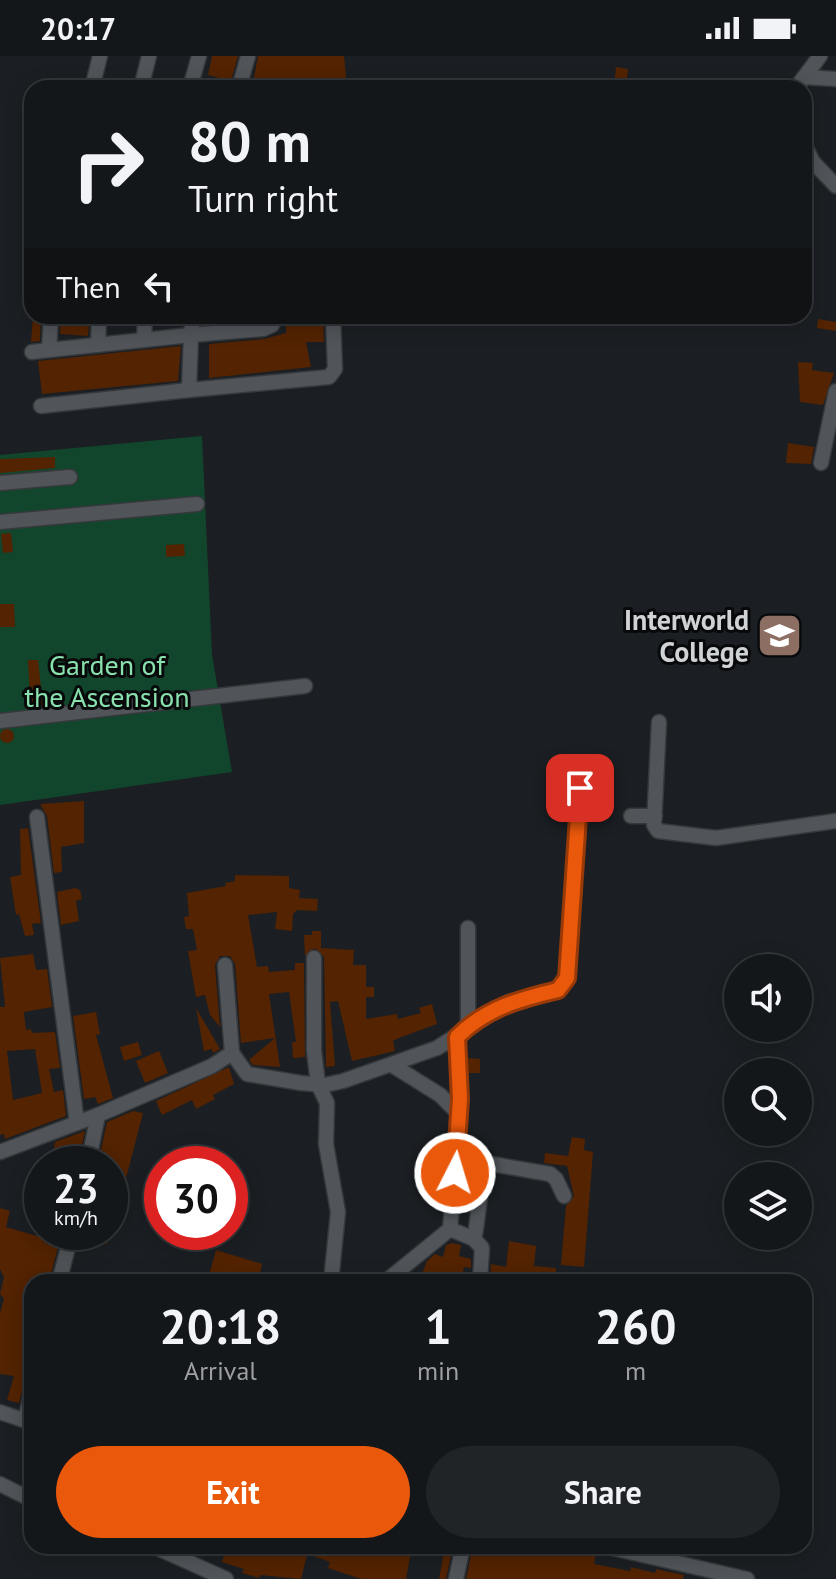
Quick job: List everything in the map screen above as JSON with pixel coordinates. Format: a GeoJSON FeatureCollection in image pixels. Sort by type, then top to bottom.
{"type":"FeatureCollection","features":[{"type":"Feature","properties":{"kind":"street"},"geometry":{"type":"LineString","coordinates":[[94,80],[100,56]]}},
{"type":"Feature","properties":{"kind":"street"},"geometry":{"type":"LineString","coordinates":[[143,80],[149,56]]}},
{"type":"Feature","properties":{"kind":"street"},"geometry":{"type":"LineString","coordinates":[[192,80],[199,56]]}},
{"type":"Feature","properties":{"kind":"street"},"geometry":{"type":"LineString","coordinates":[[241,80],[248,56]]}},
{"type":"Feature","properties":{"kind":"street"},"geometry":{"type":"LineString","coordinates":[[802,80],[820,56]]}},
{"type":"Feature","properties":{"kind":"street"},"geometry":{"type":"LineString","coordinates":[[812,81],[836,79]]}},
{"type":"Feature","properties":{"kind":"street"},"geometry":{"type":"LineString","coordinates":[[812,160],[836,186]]}},
{"type":"Feature","properties":{"kind":"street"},"geometry":{"type":"LineString","coordinates":[[49,350],[51,324]]}},
{"type":"Feature","properties":{"kind":"street"},"geometry":{"type":"LineString","coordinates":[[98,345],[99,324]]}},
{"type":"Feature","properties":{"kind":"street"},"geometry":{"type":"LineString","coordinates":[[144,340],[145,324]]}},
{"type":"Feature","properties":{"kind":"street"},"geometry":{"type":"LineString","coordinates":[[189,390],[192,324]]}},
{"type":"Feature","properties":{"kind":"street"},"geometry":{"type":"LineString","coordinates":[[32,352],[263,329],[272,324]]}},
{"type":"Feature","properties":{"kind":"street"},"geometry":{"type":"LineString","coordinates":[[41,406],[329,377],[335,369],[333,324]]}},
{"type":"Feature","properties":{"kind":"street"},"geometry":{"type":"LineString","coordinates":[[821,463],[836,391]]}},
{"type":"Feature","properties":{"kind":"street"},"geometry":{"type":"LineString","coordinates":[[0,483],[70,477]]}},
{"type":"Feature","properties":{"kind":"street"},"geometry":{"type":"LineString","coordinates":[[0,522],[197,504]]}},
{"type":"Feature","properties":{"kind":"street"},"geometry":{"type":"LineString","coordinates":[[0,721],[305,686]]}},
{"type":"Feature","properties":{"kind":"street"},"geometry":{"type":"LineString","coordinates":[[659,722],[655,816],[658,831],[675,835],[689,833],[701,838],[836,821]]}},
{"type":"Feature","properties":{"kind":"street"},"geometry":{"type":"LineString","coordinates":[[225,965],[232,1053],[247,1074],[318,1084],[343,1081],[392,1065],[462,1032],[509,1002],[558,990],[564,985],[580,788]]}},
{"type":"Feature","properties":{"kind":"street"},"geometry":{"type":"LineString","coordinates":[[631,816],[655,816]]}},
{"type":"Feature","properties":{"kind":"street"},"geometry":{"type":"LineString","coordinates":[[37,817],[77,1123]]}},
{"type":"Feature","properties":{"kind":"street"},"geometry":{"type":"LineString","coordinates":[[395,1274],[450,1229],[468,928]]}},
{"type":"Feature","properties":{"kind":"street"},"geometry":{"type":"LineString","coordinates":[[314,958],[313,1025],[318,1084],[327,1103],[326,1144],[338,1212],[332,1274]]}},
{"type":"Feature","properties":{"kind":"street"},"geometry":{"type":"LineString","coordinates":[[0,1152],[98,1115],[212,1066],[232,1053]]}},
{"type":"Feature","properties":{"kind":"street"},"geometry":{"type":"LineString","coordinates":[[392,1065],[440,1095],[459,1114]]}},
{"type":"Feature","properties":{"kind":"street"},"geometry":{"type":"LineString","coordinates":[[92,1146],[98,1115]]}},
{"type":"Feature","properties":{"kind":"street"},"geometry":{"type":"LineString","coordinates":[[474,1239],[482,1208],[483,1175],[492,1164],[550,1174],[564,1196]]}},
{"type":"Feature","properties":{"kind":"street"},"geometry":{"type":"LineString","coordinates":[[450,1229],[474,1239],[484,1257],[481,1274]]}},
{"type":"Feature","properties":{"kind":"street"},"geometry":{"type":"LineString","coordinates":[[61,1274],[67,1250]]}},
{"type":"Feature","properties":{"kind":"street"},"geometry":{"type":"LineString","coordinates":[[0,1412],[24,1420]]}},
{"type":"Feature","properties":{"kind":"street"},"geometry":{"type":"LineString","coordinates":[[0,1484],[24,1496]]}},
{"type":"Feature","properties":{"kind":"street"},"geometry":{"type":"LineString","coordinates":[[171,1554],[226,1579]]}},
{"type":"Feature","properties":{"kind":"street"},"geometry":{"type":"LineString","coordinates":[[456,1579],[461,1554]]}},
{"type":"Feature","properties":{"kind":"street"},"geometry":{"type":"LineString","coordinates":[[634,1554],[711,1575],[743,1579]]}},
{"type":"Feature","properties":{"kind":"green space","name":"Garden of the Ascension"},"geometry":{"type":"Polygon","coordinates":[[[202,436],[212,655],[232,772],[0,805],[0,455],[202,436]]]}},
{"type":"Feature","properties":{"kind":"building"},"geometry":{"type":"Polygon","coordinates":[[[212,56],[238,56],[231,80],[208,75],[212,56]]]}},
{"type":"Feature","properties":{"kind":"building"},"geometry":{"type":"Polygon","coordinates":[[[258,56],[344,56],[346,80],[254,80],[258,56]]]}},
{"type":"Feature","properties":{"kind":"building"},"geometry":{"type":"Polygon","coordinates":[[[616,67],[628,69],[627,80],[615,80],[616,67]]]}},
{"type":"Feature","properties":{"kind":"building"},"geometry":{"type":"Polygon","coordinates":[[[818,319],[836,322],[836,331],[817,328],[818,319]]]}},
{"type":"Feature","properties":{"kind":"building"},"geometry":{"type":"Polygon","coordinates":[[[32,324],[41,324],[40,341],[31,342],[32,324]]]}},
{"type":"Feature","properties":{"kind":"building"},"geometry":{"type":"Polygon","coordinates":[[[61,324],[89,324],[88,336],[60,334],[61,324]]]}},
{"type":"Feature","properties":{"kind":"building"},"geometry":{"type":"Polygon","coordinates":[[[286,324],[323,324],[324,342],[306,342],[311,367],[209,378],[209,344],[264,339],[286,333],[286,324]]]}},
{"type":"Feature","properties":{"kind":"building"},"geometry":{"type":"Polygon","coordinates":[[[181,346],[178,381],[42,394],[38,361],[181,346]]]}},
{"type":"Feature","properties":{"kind":"building"},"geometry":{"type":"Polygon","coordinates":[[[798,362],[813,363],[812,370],[834,373],[823,405],[800,402],[798,362]]]}},
{"type":"Feature","properties":{"kind":"building"},"geometry":{"type":"Polygon","coordinates":[[[788,443],[814,447],[811,464],[786,463],[788,443]]]}},
{"type":"Feature","properties":{"kind":"building"},"geometry":{"type":"Polygon","coordinates":[[[55,457],[55,468],[0,473],[0,459],[55,457]]]}},
{"type":"Feature","properties":{"kind":"building"},"geometry":{"type":"Polygon","coordinates":[[[11,533],[13,552],[3,553],[1,534],[11,533]]]}},
{"type":"Feature","properties":{"kind":"building"},"geometry":{"type":"Polygon","coordinates":[[[184,544],[185,556],[166,557],[166,545],[184,544]]]}},
{"type":"Feature","properties":{"kind":"building"},"geometry":{"type":"Polygon","coordinates":[[[0,604],[14,604],[15,627],[0,627],[0,604]]]}},
{"type":"Feature","properties":{"kind":"building"},"geometry":{"type":"Polygon","coordinates":[[[28,660],[38,660],[43,706],[25,708],[24,698],[30,697],[28,660]]]}},
{"type":"Feature","properties":{"kind":"building"},"geometry":{"type":"Polygon","coordinates":[[[7,729],[14,736],[7,743],[0,736],[7,729]]]}},
{"type":"Feature","properties":{"kind":"building"},"geometry":{"type":"Polygon","coordinates":[[[84,801],[84,843],[61,847],[62,872],[54,873],[47,816],[40,804],[84,801]]]}},
{"type":"Feature","properties":{"kind":"building"},"geometry":{"type":"Polygon","coordinates":[[[28,828],[41,923],[32,924],[34,935],[25,936],[19,914],[16,915],[10,877],[21,875],[20,829],[28,828]]]}},
{"type":"Feature","properties":{"kind":"building"},"geometry":{"type":"Polygon","coordinates":[[[235,875],[289,876],[289,888],[300,890],[299,898],[318,899],[317,911],[297,910],[293,914],[292,931],[275,929],[277,912],[248,915],[257,967],[268,966],[269,972],[295,970],[295,963],[304,963],[305,1057],[293,1058],[292,1042],[296,1042],[289,992],[269,994],[280,1067],[253,1065],[249,1060],[275,1038],[241,1043],[235,964],[230,956],[220,956],[215,965],[220,1027],[210,1015],[205,995],[196,997],[188,951],[197,950],[193,929],[186,929],[184,917],[189,916],[187,893],[226,886],[225,883],[235,881],[235,875]]]}},
{"type":"Feature","properties":{"kind":"building"},"geometry":{"type":"Polygon","coordinates":[[[75,888],[80,890],[82,899],[76,901],[79,921],[61,925],[57,892],[75,888]]]}},
{"type":"Feature","properties":{"kind":"building"},"geometry":{"type":"Polygon","coordinates":[[[312,931],[321,931],[321,948],[354,950],[353,965],[366,965],[366,987],[374,987],[374,997],[366,997],[366,1019],[397,1014],[398,1019],[421,1013],[419,1008],[432,1004],[437,1024],[393,1041],[395,1051],[352,1061],[338,1001],[330,1002],[335,1066],[326,1067],[324,957],[315,948],[305,956],[304,935],[312,935],[312,931]]]}},
{"type":"Feature","properties":{"kind":"building"},"geometry":{"type":"Polygon","coordinates":[[[33,954],[36,970],[47,969],[52,1007],[24,1012],[26,1030],[31,1029],[32,1033],[55,1032],[60,1068],[49,1069],[54,1092],[63,1090],[66,1116],[5,1139],[4,1134],[0,1135],[0,1007],[5,1007],[0,958],[33,954]],[[35,1049],[7,1051],[13,1100],[42,1093],[35,1049]]]}},
{"type":"Feature","properties":{"kind":"building"},"geometry":{"type":"Polygon","coordinates":[[[196,1008],[220,1049],[213,1053],[212,1049],[204,1051],[196,1008]]]}},
{"type":"Feature","properties":{"kind":"building"},"geometry":{"type":"Polygon","coordinates":[[[96,1012],[100,1034],[96,1035],[113,1098],[98,1104],[95,1097],[84,1099],[73,1016],[96,1012]]]}},
{"type":"Feature","properties":{"kind":"building"},"geometry":{"type":"Polygon","coordinates":[[[138,1042],[142,1055],[124,1061],[120,1047],[138,1042]]]}},
{"type":"Feature","properties":{"kind":"building"},"geometry":{"type":"Polygon","coordinates":[[[159,1051],[168,1073],[145,1083],[136,1061],[159,1051]]]}},
{"type":"Feature","properties":{"kind":"building"},"geometry":{"type":"Polygon","coordinates":[[[468,1058],[480,1059],[480,1073],[468,1073],[468,1058]]]}},
{"type":"Feature","properties":{"kind":"building"},"geometry":{"type":"Polygon","coordinates":[[[229,1067],[234,1084],[213,1095],[215,1099],[196,1109],[192,1100],[162,1115],[156,1101],[229,1067]]]}},
{"type":"Feature","properties":{"kind":"building"},"geometry":{"type":"Polygon","coordinates":[[[133,1111],[143,1113],[128,1171],[128,1146],[102,1146],[107,1122],[133,1111]]]}},
{"type":"Feature","properties":{"kind":"building"},"geometry":{"type":"Polygon","coordinates":[[[85,1131],[82,1146],[54,1146],[55,1142],[85,1131]]]}},
{"type":"Feature","properties":{"kind":"building"},"geometry":{"type":"Polygon","coordinates":[[[572,1137],[585,1139],[584,1150],[593,1152],[584,1267],[561,1265],[566,1206],[574,1196],[567,1166],[544,1163],[545,1153],[568,1156],[572,1137]]]}},
{"type":"Feature","properties":{"kind":"building"},"geometry":{"type":"Polygon","coordinates":[[[0,1208],[10,1211],[6,1227],[24,1232],[24,1250],[57,1250],[51,1274],[24,1274],[24,1387],[19,1403],[7,1400],[14,1376],[0,1374],[0,1313],[4,1299],[0,1294],[4,1277],[0,1269],[0,1208]]]}},
{"type":"Feature","properties":{"kind":"building"},"geometry":{"type":"Polygon","coordinates":[[[509,1241],[536,1246],[534,1266],[556,1268],[556,1274],[490,1274],[491,1264],[506,1267],[509,1241]]]}},
{"type":"Feature","properties":{"kind":"building"},"geometry":{"type":"Polygon","coordinates":[[[446,1245],[461,1245],[459,1256],[471,1259],[471,1268],[464,1267],[463,1274],[422,1274],[427,1261],[435,1254],[443,1257],[446,1245]]]}},
{"type":"Feature","properties":{"kind":"building"},"geometry":{"type":"Polygon","coordinates":[[[216,1250],[262,1264],[260,1274],[209,1274],[216,1250]]]}},
{"type":"Feature","properties":{"kind":"building"},"geometry":{"type":"Polygon","coordinates":[[[224,1554],[307,1554],[301,1579],[260,1575],[259,1578],[222,1562],[224,1554]]]}},
{"type":"Feature","properties":{"kind":"building"},"geometry":{"type":"Polygon","coordinates":[[[308,1554],[411,1554],[406,1579],[361,1579],[328,1568],[330,1562],[308,1554]]]}},
{"type":"Feature","properties":{"kind":"building"},"geometry":{"type":"Polygon","coordinates":[[[444,1554],[451,1554],[446,1579],[439,1579],[444,1554]]]}},
{"type":"Feature","properties":{"kind":"building"},"geometry":{"type":"Polygon","coordinates":[[[471,1554],[596,1554],[594,1564],[630,1571],[631,1567],[684,1575],[683,1579],[466,1579],[471,1554]]]}},
{"type":"Feature","properties":{"kind":"place","name":"Interworld College"},"geometry":{"type":"Point","coordinates":[780,636]}},
{"type":"Feature","properties":{"kind":"route"},"geometry":{"type":"LineString","coordinates":[[455,1173],[460,1099],[457,1037],[468,1026],[509,1002],[558,990],[567,978],[580,788]]}}]}
